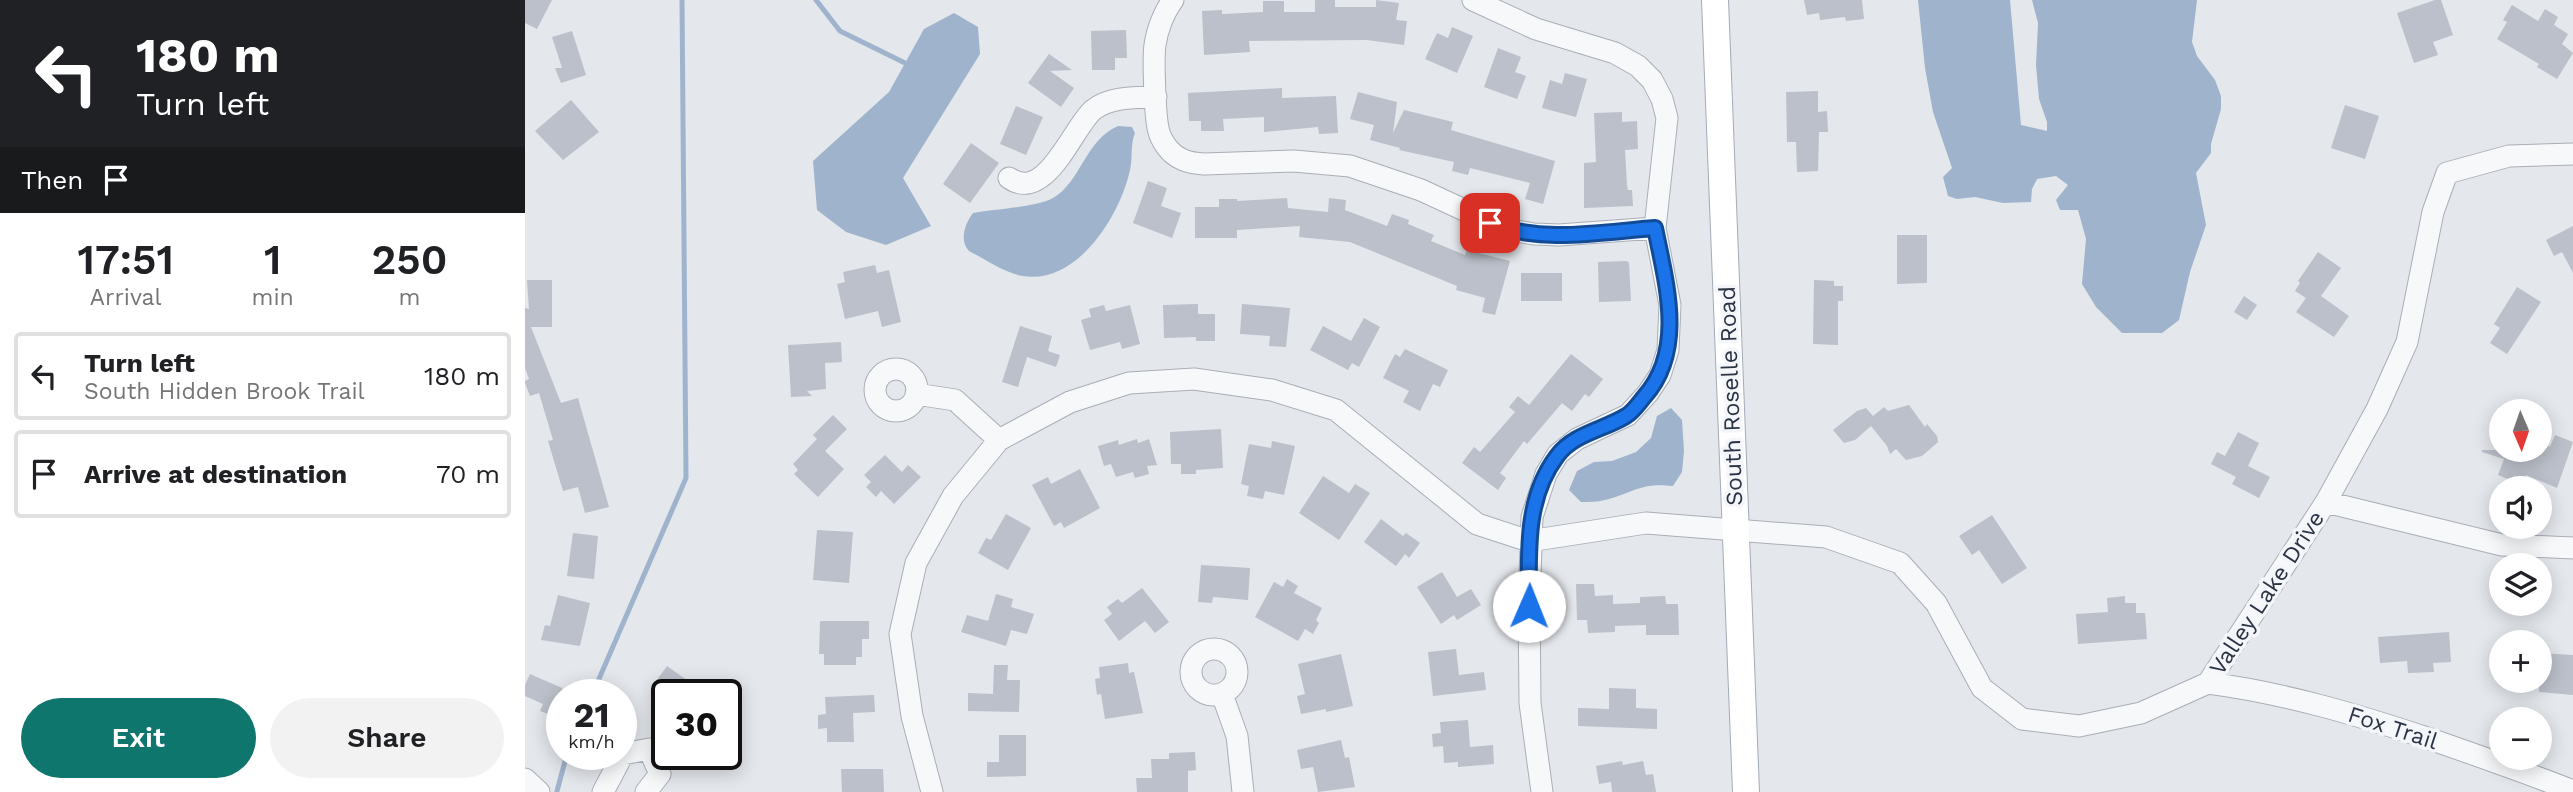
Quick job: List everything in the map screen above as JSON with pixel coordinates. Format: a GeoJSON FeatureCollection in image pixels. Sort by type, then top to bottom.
{"type":"FeatureCollection","features":[{"type":"Feature","properties":{"kind":"main road","name":"South Roselle Road"},"geometry":{"type":"LineString","coordinates":[[1715,0],[1746,792]]}},
{"type":"Feature","properties":{"kind":"street"},"geometry":{"type":"LineString","coordinates":[[1173,0],[1168,7],[1155,46],[1156,97],[1159,132],[1167,147],[1178,158],[1190,163],[1294,161],[1350,166],[1420,190],[1505,229],[1534,234],[1559,235],[1655,228]]}},
{"type":"Feature","properties":{"kind":"street"},"geometry":{"type":"LineString","coordinates":[[1473,0],[1536,29],[1615,53],[1637,66],[1652,80],[1662,99],[1667,118],[1655,228],[1670,305],[1668,350],[1660,375],[1628,415],[1577,439],[1558,454],[1537,495],[1529,541],[1530,703],[1542,792]]}},
{"type":"Feature","properties":{"kind":"street"},"geometry":{"type":"LineString","coordinates":[[1009,178],[1015,182],[1027,183],[1039,178],[1063,156],[1092,111],[1105,103],[1119,99],[1156,97]]}},
{"type":"Feature","properties":{"kind":"street","name":"Valley Lake Drive"},"geometry":{"type":"LineString","coordinates":[[1529,541],[1646,523],[1826,537],[1900,563],[1937,603],[1982,688],[2022,719],[2079,726],[2141,713],[2209,683],[2326,502],[2377,409],[2407,342],[2433,212],[2447,173],[2509,156],[2573,154]]}},
{"type":"Feature","properties":{"kind":"street"},"geometry":{"type":"LineString","coordinates":[[932,792],[912,716],[900,634],[916,563],[953,496],[999,440],[1070,402],[1129,383],[1194,379],[1272,390],[1336,410],[1477,524],[1529,541]]}},
{"type":"Feature","properties":{"kind":"street"},"geometry":{"type":"LineString","coordinates":[[916,394],[955,400],[999,440]]}},
{"type":"Feature","properties":{"kind":"street"},"geometry":{"type":"LineString","coordinates":[[2326,502],[2502,545],[2573,548]]}},
{"type":"Feature","properties":{"kind":"street","name":"Fox Trail"},"geometry":{"type":"LineString","coordinates":[[2209,683],[2255,689],[2348,712],[2519,769],[2573,791]]}},
{"type":"Feature","properties":{"kind":"street"},"geometry":{"type":"LineString","coordinates":[[1223,694],[1237,736],[1243,792]]}},
{"type":"Feature","properties":{"kind":"street"},"geometry":{"type":"LineString","coordinates":[[603,792],[623,754],[649,749],[660,774],[646,792]]}},
{"type":"Feature","properties":{"kind":"street"},"geometry":{"type":"LineString","coordinates":[[525,779],[538,792]]}},
{"type":"Feature","properties":{"kind":"water"},"geometry":{"type":"Polygon","coordinates":[[[1918,0],[2010,0],[2021,125],[2047,131],[2047,122],[2039,99],[2036,65],[2038,23],[2032,0],[2197,0],[2192,42],[2197,56],[2215,80],[2221,96],[2221,109],[2211,153],[2196,173],[2206,225],[2190,272],[2179,320],[2162,333],[2122,333],[2096,307],[2082,284],[2086,239],[2078,210],[2060,210],[2056,200],[2068,185],[2056,176],[2037,179],[2032,189],[2031,202],[2003,203],[1975,197],[1957,199],[1948,196],[1943,177],[1952,168],[1933,112],[1918,0]]]}},
{"type":"Feature","properties":{"kind":"water"},"geometry":{"type":"Polygon","coordinates":[[[954,13],[978,27],[980,54],[903,178],[931,226],[886,245],[846,232],[817,210],[813,161],[889,92],[924,29],[954,13]]]}},
{"type":"Feature","properties":{"kind":"water"},"geometry":{"type":"Polygon","coordinates":[[[1118,126],[1132,127],[1135,133],[1125,188],[1106,226],[1078,259],[1061,270],[1043,276],[1023,276],[1002,269],[969,251],[964,242],[964,232],[973,213],[1026,206],[1053,198],[1070,182],[1098,141],[1118,126]]]}},
{"type":"Feature","properties":{"kind":"water"},"geometry":{"type":"Polygon","coordinates":[[[1671,408],[1682,420],[1684,451],[1682,472],[1673,486],[1644,487],[1590,502],[1581,502],[1569,490],[1577,471],[1594,462],[1612,461],[1636,452],[1651,438],[1657,416],[1671,408]]]}},
{"type":"Feature","properties":{"kind":"building"},"geometry":{"type":"Polygon","coordinates":[[[525,0],[552,0],[537,29],[525,23],[525,0]]]}},
{"type":"Feature","properties":{"kind":"building"},"geometry":{"type":"Polygon","coordinates":[[[1315,0],[1335,0],[1335,7],[1376,7],[1376,0],[1399,3],[1396,20],[1407,21],[1404,45],[1367,40],[1249,41],[1250,52],[1204,55],[1202,11],[1222,10],[1222,14],[1263,12],[1263,1],[1284,1],[1284,12],[1315,12],[1315,0]]]}},
{"type":"Feature","properties":{"kind":"building"},"geometry":{"type":"Polygon","coordinates":[[[1804,0],[1862,0],[1864,19],[1846,21],[1845,17],[1820,20],[1819,13],[1807,15],[1804,0]]]}},
{"type":"Feature","properties":{"kind":"building"},"geometry":{"type":"Polygon","coordinates":[[[2441,0],[2453,35],[2433,42],[2438,55],[2414,63],[2397,13],[2441,0]]]}},
{"type":"Feature","properties":{"kind":"building"},"geometry":{"type":"Polygon","coordinates":[[[2512,5],[2538,21],[2545,9],[2558,17],[2554,25],[2568,34],[2562,44],[2573,53],[2557,79],[2537,67],[2539,64],[2497,39],[2507,22],[2503,20],[2512,5]]]}},
{"type":"Feature","properties":{"kind":"building"},"geometry":{"type":"Polygon","coordinates":[[[1452,27],[1473,36],[1457,73],[1425,59],[1437,33],[1448,38],[1452,27]]]}},
{"type":"Feature","properties":{"kind":"building"},"geometry":{"type":"Polygon","coordinates":[[[1126,30],[1127,58],[1115,58],[1115,70],[1092,70],[1091,31],[1126,30]]]}},
{"type":"Feature","properties":{"kind":"building"},"geometry":{"type":"Polygon","coordinates":[[[572,31],[586,75],[561,83],[555,68],[562,68],[552,37],[572,31]]]}},
{"type":"Feature","properties":{"kind":"building"},"geometry":{"type":"Polygon","coordinates":[[[1498,48],[1521,57],[1515,72],[1526,76],[1517,99],[1484,87],[1498,48]]]}},
{"type":"Feature","properties":{"kind":"building"},"geometry":{"type":"Polygon","coordinates":[[[1049,54],[1072,70],[1050,71],[1074,88],[1061,107],[1028,83],[1049,54]]]}},
{"type":"Feature","properties":{"kind":"building"},"geometry":{"type":"Polygon","coordinates":[[[1565,73],[1587,79],[1576,117],[1542,108],[1550,80],[1562,84],[1565,73]]]}},
{"type":"Feature","properties":{"kind":"building"},"geometry":{"type":"Polygon","coordinates":[[[1282,88],[1282,98],[1336,96],[1338,133],[1319,134],[1318,127],[1264,132],[1264,117],[1223,119],[1224,131],[1201,131],[1201,121],[1189,121],[1188,93],[1282,88]]]}},
{"type":"Feature","properties":{"kind":"building"},"geometry":{"type":"Polygon","coordinates":[[[1818,91],[1818,112],[1827,111],[1828,132],[1819,132],[1818,171],[1797,172],[1796,142],[1787,142],[1786,92],[1818,91]]]}},
{"type":"Feature","properties":{"kind":"building"},"geometry":{"type":"Polygon","coordinates":[[[1358,92],[1397,102],[1393,133],[1404,110],[1453,122],[1451,130],[1555,161],[1543,204],[1525,199],[1530,183],[1470,168],[1468,175],[1452,171],[1454,162],[1399,150],[1400,148],[1370,140],[1374,125],[1350,119],[1358,92]]]}},
{"type":"Feature","properties":{"kind":"building"},"geometry":{"type":"Polygon","coordinates":[[[571,100],[599,132],[563,160],[535,131],[571,100]]]}},
{"type":"Feature","properties":{"kind":"building"},"geometry":{"type":"Polygon","coordinates":[[[2345,105],[2379,116],[2365,159],[2331,148],[2345,105]]]}},
{"type":"Feature","properties":{"kind":"building"},"geometry":{"type":"Polygon","coordinates":[[[1016,106],[1043,117],[1026,155],[1000,144],[1016,106]]]}},
{"type":"Feature","properties":{"kind":"building"},"geometry":{"type":"Polygon","coordinates":[[[1622,112],[1622,122],[1637,121],[1638,149],[1625,150],[1627,185],[1628,190],[1632,190],[1633,206],[1584,208],[1584,163],[1596,162],[1594,113],[1622,112]]]}},
{"type":"Feature","properties":{"kind":"building"},"geometry":{"type":"Polygon","coordinates":[[[971,143],[999,163],[970,203],[943,184],[971,143]]]}},
{"type":"Feature","properties":{"kind":"building"},"geometry":{"type":"Polygon","coordinates":[[[1148,181],[1167,188],[1161,206],[1181,213],[1172,238],[1133,223],[1148,181]]]}},
{"type":"Feature","properties":{"kind":"building"},"geometry":{"type":"Polygon","coordinates":[[[1287,198],[1288,208],[1328,212],[1329,198],[1346,200],[1345,210],[1387,226],[1392,214],[1409,220],[1408,224],[1434,235],[1431,241],[1465,255],[1467,250],[1510,261],[1495,315],[1482,312],[1485,298],[1456,290],[1457,286],[1350,242],[1299,237],[1300,226],[1237,230],[1237,238],[1195,238],[1195,207],[1219,207],[1219,199],[1237,201],[1287,198]]]}},
{"type":"Feature","properties":{"kind":"building"},"geometry":{"type":"Polygon","coordinates":[[[2573,226],[2573,273],[2562,252],[2554,256],[2546,240],[2573,226]]]}},
{"type":"Feature","properties":{"kind":"building"},"geometry":{"type":"Polygon","coordinates":[[[1897,235],[1927,235],[1927,283],[1897,284],[1897,235]]]}},
{"type":"Feature","properties":{"kind":"building"},"geometry":{"type":"Polygon","coordinates":[[[2318,252],[2341,268],[2321,296],[2349,316],[2334,337],[2296,312],[2306,298],[2295,291],[2300,283],[2298,281],[2318,252]]]}},
{"type":"Feature","properties":{"kind":"building"},"geometry":{"type":"Polygon","coordinates":[[[1627,261],[1631,301],[1599,302],[1598,262],[1627,261]]]}},
{"type":"Feature","properties":{"kind":"building"},"geometry":{"type":"Polygon","coordinates":[[[875,265],[877,273],[889,270],[901,322],[882,327],[878,311],[845,319],[837,284],[845,282],[843,272],[875,265]]]}},
{"type":"Feature","properties":{"kind":"building"},"geometry":{"type":"Polygon","coordinates":[[[1521,273],[1562,273],[1562,301],[1521,301],[1521,273]]]}},
{"type":"Feature","properties":{"kind":"building"},"geometry":{"type":"Polygon","coordinates":[[[527,280],[552,280],[552,327],[531,327],[561,403],[578,398],[609,507],[585,513],[578,487],[563,491],[548,441],[553,440],[539,393],[530,396],[525,383],[529,379],[525,368],[525,308],[529,309],[527,280]]]}},
{"type":"Feature","properties":{"kind":"building"},"geometry":{"type":"Polygon","coordinates":[[[1814,280],[1834,281],[1834,286],[1843,286],[1843,301],[1838,301],[1838,345],[1813,344],[1814,280]]]}},
{"type":"Feature","properties":{"kind":"building"},"geometry":{"type":"Polygon","coordinates":[[[2517,287],[2541,302],[2507,354],[2490,343],[2500,328],[2494,324],[2517,287]]]}},
{"type":"Feature","properties":{"kind":"building"},"geometry":{"type":"Polygon","coordinates":[[[2244,296],[2257,305],[2247,320],[2234,312],[2244,296]]]}},
{"type":"Feature","properties":{"kind":"building"},"geometry":{"type":"Polygon","coordinates":[[[1198,304],[1198,314],[1215,314],[1215,341],[1196,341],[1196,337],[1164,338],[1163,305],[1198,304]]]}},
{"type":"Feature","properties":{"kind":"building"},"geometry":{"type":"Polygon","coordinates":[[[1242,304],[1290,308],[1286,347],[1269,346],[1270,336],[1240,334],[1242,304]]]}},
{"type":"Feature","properties":{"kind":"building"},"geometry":{"type":"Polygon","coordinates":[[[1104,305],[1106,311],[1130,305],[1140,344],[1122,349],[1120,342],[1090,350],[1081,320],[1091,317],[1089,309],[1104,305]]]}},
{"type":"Feature","properties":{"kind":"building"},"geometry":{"type":"Polygon","coordinates":[[[1364,318],[1380,327],[1359,367],[1352,363],[1348,370],[1310,350],[1323,326],[1351,341],[1364,318]]]}},
{"type":"Feature","properties":{"kind":"building"},"geometry":{"type":"Polygon","coordinates":[[[1020,326],[1052,336],[1048,351],[1060,355],[1056,367],[1027,357],[1018,387],[1002,382],[1020,326]]]}},
{"type":"Feature","properties":{"kind":"building"},"geometry":{"type":"Polygon","coordinates":[[[841,342],[842,362],[825,363],[826,389],[807,391],[812,396],[791,397],[788,345],[841,342]]]}},
{"type":"Feature","properties":{"kind":"building"},"geometry":{"type":"Polygon","coordinates":[[[1405,349],[1448,370],[1440,387],[1433,384],[1420,411],[1403,402],[1409,391],[1383,378],[1395,354],[1400,357],[1405,349]]]}},
{"type":"Feature","properties":{"kind":"building"},"geometry":{"type":"Polygon","coordinates":[[[1571,354],[1603,379],[1589,397],[1585,394],[1572,411],[1562,403],[1527,444],[1524,441],[1500,473],[1506,478],[1498,490],[1462,463],[1474,447],[1480,452],[1515,412],[1509,407],[1518,396],[1529,405],[1571,354]]]}},
{"type":"Feature","properties":{"kind":"building"},"geometry":{"type":"Polygon","coordinates":[[[1909,405],[1925,427],[1927,424],[1937,436],[1938,442],[1922,456],[1906,460],[1896,449],[1890,454],[1871,426],[1855,440],[1844,443],[1833,430],[1857,411],[1866,408],[1873,416],[1884,407],[1888,411],[1909,405]]]}},
{"type":"Feature","properties":{"kind":"building"},"geometry":{"type":"Polygon","coordinates":[[[833,415],[847,429],[825,451],[844,469],[818,497],[794,474],[798,470],[793,464],[817,439],[813,435],[833,415]]]}},
{"type":"Feature","properties":{"kind":"building"},"geometry":{"type":"Polygon","coordinates":[[[1221,429],[1223,468],[1196,470],[1196,474],[1181,474],[1181,464],[1171,464],[1170,432],[1221,429]]]}},
{"type":"Feature","properties":{"kind":"building"},"geometry":{"type":"Polygon","coordinates":[[[2238,432],[2259,443],[2248,466],[2270,477],[2259,498],[2232,484],[2236,477],[2211,464],[2217,452],[2225,456],[2238,432]]]}},
{"type":"Feature","properties":{"kind":"building"},"geometry":{"type":"Polygon","coordinates":[[[2555,435],[2573,442],[2557,488],[2552,486],[2552,476],[2498,475],[2503,462],[2552,462],[2552,442],[2555,435]]]}},
{"type":"Feature","properties":{"kind":"building"},"geometry":{"type":"Polygon","coordinates":[[[1137,439],[1138,443],[1149,439],[1157,465],[1147,466],[1149,474],[1135,478],[1133,472],[1116,477],[1111,464],[1104,466],[1098,446],[1118,440],[1119,445],[1137,439]]]}},
{"type":"Feature","properties":{"kind":"building"},"geometry":{"type":"Polygon","coordinates":[[[1272,441],[1295,446],[1284,495],[1265,491],[1263,499],[1247,496],[1249,486],[1241,484],[1249,444],[1271,448],[1272,441]]]}},
{"type":"Feature","properties":{"kind":"building"},"geometry":{"type":"Polygon","coordinates":[[[885,455],[902,472],[908,465],[921,477],[894,504],[881,491],[876,497],[866,487],[871,482],[864,475],[885,455]]]}},
{"type":"Feature","properties":{"kind":"building"},"geometry":{"type":"Polygon","coordinates":[[[1080,469],[1100,508],[1064,528],[1061,522],[1054,526],[1032,485],[1048,477],[1051,484],[1080,469]]]}},
{"type":"Feature","properties":{"kind":"building"},"geometry":{"type":"Polygon","coordinates":[[[1323,476],[1349,493],[1355,484],[1370,493],[1339,540],[1299,513],[1323,476]]]}},
{"type":"Feature","properties":{"kind":"building"},"geometry":{"type":"Polygon","coordinates":[[[1006,514],[1031,528],[1008,570],[978,553],[986,538],[991,540],[1006,514]]]}},
{"type":"Feature","properties":{"kind":"building"},"geometry":{"type":"Polygon","coordinates":[[[1992,515],[2027,568],[2002,584],[1979,550],[1972,555],[1959,536],[1992,515]]]}},
{"type":"Feature","properties":{"kind":"building"},"geometry":{"type":"Polygon","coordinates":[[[1381,519],[1403,536],[1406,533],[1420,543],[1409,558],[1405,554],[1396,566],[1364,542],[1381,519]]]}},
{"type":"Feature","properties":{"kind":"building"},"geometry":{"type":"Polygon","coordinates":[[[817,530],[853,532],[849,583],[813,580],[817,530]]]}},
{"type":"Feature","properties":{"kind":"building"},"geometry":{"type":"Polygon","coordinates":[[[573,533],[598,536],[594,579],[567,576],[573,533]]]}},
{"type":"Feature","properties":{"kind":"building"},"geometry":{"type":"Polygon","coordinates":[[[1201,565],[1250,568],[1248,600],[1213,597],[1212,603],[1198,602],[1201,565]]]}},
{"type":"Feature","properties":{"kind":"building"},"geometry":{"type":"Polygon","coordinates":[[[1442,572],[1457,597],[1471,589],[1481,605],[1457,620],[1454,615],[1441,624],[1417,587],[1442,572]]]}},
{"type":"Feature","properties":{"kind":"building"},"geometry":{"type":"Polygon","coordinates":[[[1287,579],[1298,586],[1294,593],[1322,608],[1313,634],[1305,629],[1298,641],[1255,617],[1274,582],[1283,587],[1287,579]]]}},
{"type":"Feature","properties":{"kind":"building"},"geometry":{"type":"Polygon","coordinates":[[[1576,584],[1594,584],[1595,596],[1613,595],[1613,604],[1640,603],[1640,597],[1665,596],[1666,604],[1678,604],[1679,635],[1646,635],[1646,625],[1615,626],[1615,632],[1588,633],[1587,620],[1577,620],[1576,584]]]}},
{"type":"Feature","properties":{"kind":"building"},"geometry":{"type":"Polygon","coordinates":[[[1142,588],[1169,622],[1155,633],[1145,621],[1119,641],[1104,620],[1112,614],[1107,607],[1118,599],[1122,603],[1142,588]]]}},
{"type":"Feature","properties":{"kind":"building"},"geometry":{"type":"Polygon","coordinates":[[[996,594],[1013,599],[1011,607],[1034,614],[1027,634],[1011,630],[1006,646],[961,632],[967,615],[988,621],[996,594]]]}},
{"type":"Feature","properties":{"kind":"building"},"geometry":{"type":"Polygon","coordinates":[[[558,595],[590,603],[580,646],[541,640],[545,625],[550,626],[558,595]]]}},
{"type":"Feature","properties":{"kind":"building"},"geometry":{"type":"Polygon","coordinates":[[[2125,596],[2125,603],[2136,603],[2136,613],[2145,613],[2147,639],[2078,644],[2076,614],[2108,612],[2107,598],[2125,596]]]}},
{"type":"Feature","properties":{"kind":"building"},"geometry":{"type":"Polygon","coordinates":[[[820,621],[869,621],[869,639],[862,639],[862,657],[856,657],[856,665],[824,665],[824,654],[819,654],[820,621]]]}},
{"type":"Feature","properties":{"kind":"building"},"geometry":{"type":"Polygon","coordinates":[[[2449,632],[2451,662],[2433,663],[2434,672],[2408,673],[2407,661],[2380,663],[2378,637],[2449,632]]]}},
{"type":"Feature","properties":{"kind":"building"},"geometry":{"type":"Polygon","coordinates":[[[1456,649],[1459,675],[1484,672],[1486,690],[1433,696],[1428,652],[1456,649]]]}},
{"type":"Feature","properties":{"kind":"building"},"geometry":{"type":"Polygon","coordinates":[[[1341,654],[1353,706],[1301,714],[1297,696],[1305,694],[1298,664],[1341,654]]]}},
{"type":"Feature","properties":{"kind":"building"},"geometry":{"type":"Polygon","coordinates":[[[2552,654],[2573,655],[2573,695],[2550,693],[2552,654]]]}},
{"type":"Feature","properties":{"kind":"building"},"geometry":{"type":"Polygon","coordinates":[[[1128,663],[1129,673],[1134,672],[1143,713],[1105,719],[1101,694],[1097,695],[1095,679],[1100,678],[1099,667],[1128,663]]]}},
{"type":"Feature","properties":{"kind":"building"},"geometry":{"type":"Polygon","coordinates":[[[994,665],[1008,665],[1007,680],[1020,680],[1019,712],[968,711],[968,693],[993,694],[994,665]]]}},
{"type":"Feature","properties":{"kind":"building"},"geometry":{"type":"Polygon","coordinates":[[[667,666],[685,679],[658,679],[667,666]]]}},
{"type":"Feature","properties":{"kind":"building"},"geometry":{"type":"Polygon","coordinates":[[[530,674],[546,681],[546,713],[540,711],[543,704],[525,696],[525,685],[530,674]]]}},
{"type":"Feature","properties":{"kind":"building"},"geometry":{"type":"Polygon","coordinates":[[[1609,688],[1636,689],[1636,708],[1657,709],[1657,729],[1578,726],[1578,708],[1609,709],[1609,688]]]}},
{"type":"Feature","properties":{"kind":"building"},"geometry":{"type":"Polygon","coordinates":[[[874,695],[875,712],[853,713],[854,742],[827,742],[827,728],[818,729],[818,715],[826,714],[825,697],[874,695]]]}},
{"type":"Feature","properties":{"kind":"building"},"geometry":{"type":"Polygon","coordinates":[[[1468,720],[1470,747],[1493,745],[1494,764],[1458,767],[1458,762],[1444,763],[1443,746],[1433,747],[1432,734],[1441,733],[1440,722],[1468,720]]]}},
{"type":"Feature","properties":{"kind":"building"},"geometry":{"type":"Polygon","coordinates":[[[999,735],[1026,735],[1026,776],[987,777],[987,762],[999,762],[999,735]]]}},
{"type":"Feature","properties":{"kind":"building"},"geometry":{"type":"Polygon","coordinates":[[[1341,740],[1345,758],[1349,757],[1355,787],[1318,792],[1313,767],[1301,769],[1297,750],[1341,740]]]}},
{"type":"Feature","properties":{"kind":"building"},"geometry":{"type":"Polygon","coordinates":[[[1195,752],[1196,770],[1188,771],[1188,792],[1137,792],[1136,778],[1152,778],[1151,759],[1169,759],[1169,753],[1195,752]]]}},
{"type":"Feature","properties":{"kind":"building"},"geometry":{"type":"Polygon","coordinates":[[[1622,761],[1623,765],[1643,761],[1646,775],[1653,774],[1656,792],[1612,792],[1611,782],[1599,784],[1596,766],[1622,761]]]}},
{"type":"Feature","properties":{"kind":"building"},"geometry":{"type":"Polygon","coordinates":[[[841,769],[883,769],[884,792],[842,792],[841,769]]]}},
{"type":"Feature","properties":{"kind":"waterway"},"geometry":{"type":"LineString","coordinates":[[599,679],[686,478],[682,0]]}},
{"type":"Feature","properties":{"kind":"waterway"},"geometry":{"type":"LineString","coordinates":[[816,0],[840,31],[905,63]]}},
{"type":"Feature","properties":{"kind":"waterway"},"geometry":{"type":"LineString","coordinates":[[557,791],[563,770]]}},
{"type":"Feature","properties":{"kind":"route"},"geometry":{"type":"LineString","coordinates":[[1490,223],[1505,229],[1559,235],[1655,228],[1670,305],[1668,350],[1660,375],[1648,393],[1628,415],[1577,439],[1558,454],[1546,474],[1532,517],[1529,541],[1529,606]]}}]}
